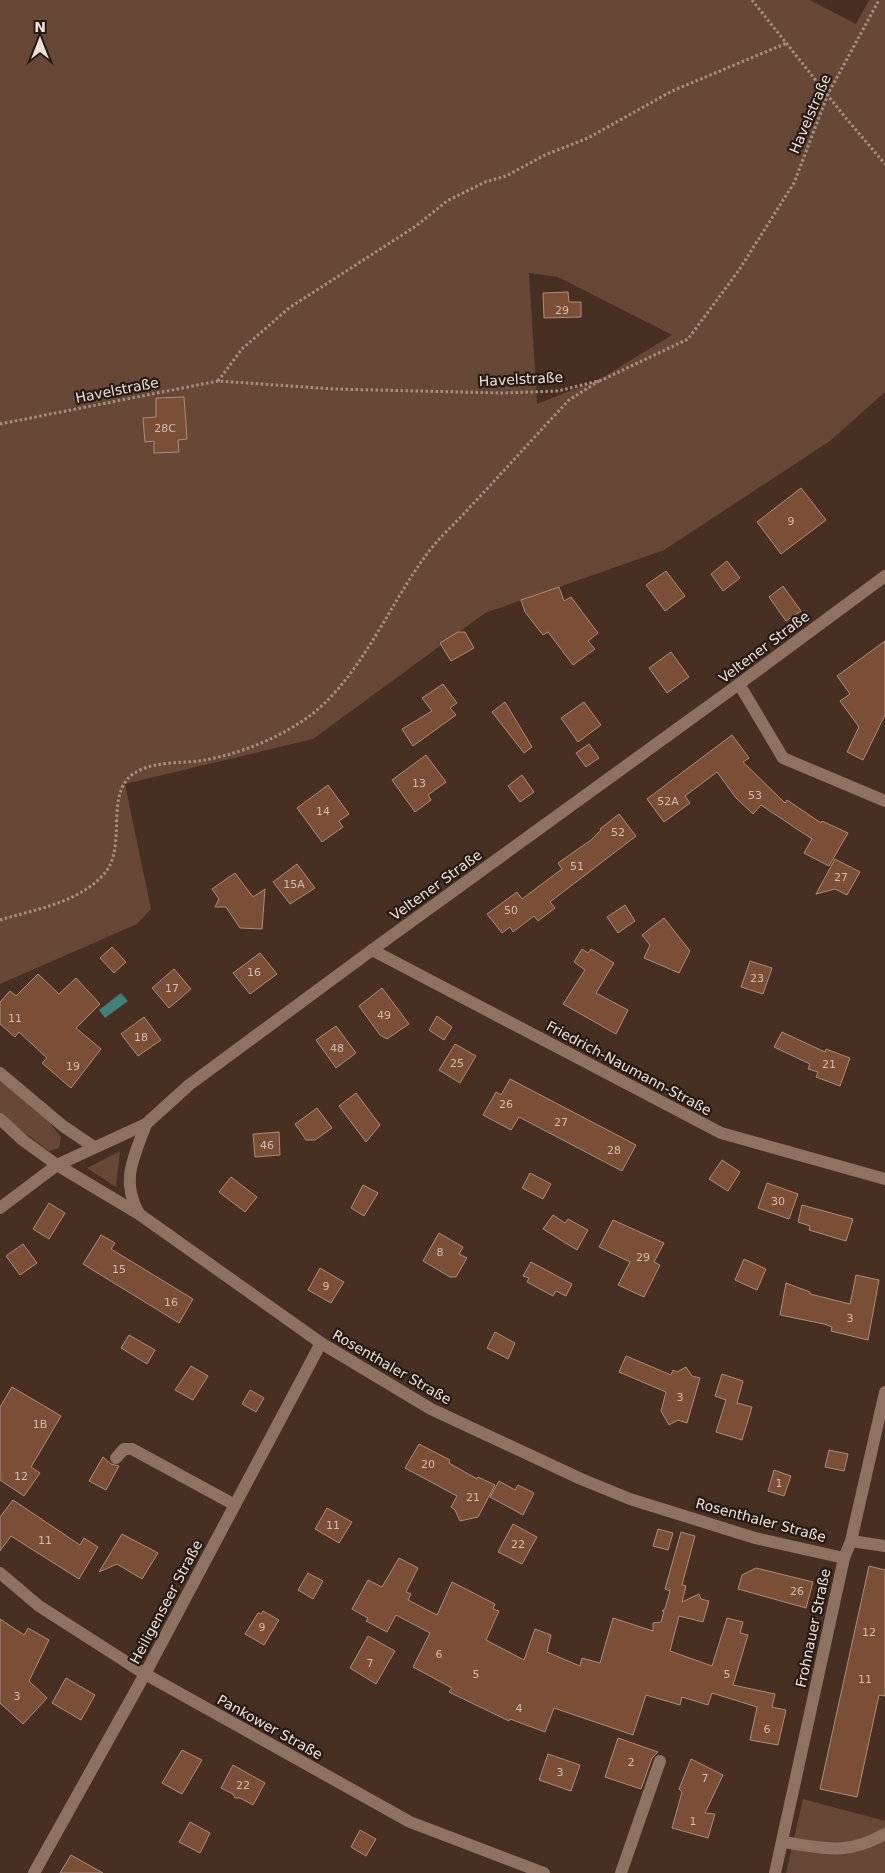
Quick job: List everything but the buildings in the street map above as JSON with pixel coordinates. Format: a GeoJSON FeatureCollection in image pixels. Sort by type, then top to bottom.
{"type":"FeatureCollection","features":[{"type":"Feature","properties":{"kind":"street","name":"Veltener Straße"},"geometry":{"type":"LineString","coordinates":[[0,1208],[57,1165],[146,1124],[189,1085],[885,576]]}},
{"type":"Feature","properties":{"kind":"street"},"geometry":{"type":"LineString","coordinates":[[739,684],[783,758],[885,801]]}},
{"type":"Feature","properties":{"kind":"street","name":"Friedrich-Naumann-Straße"},"geometry":{"type":"LineString","coordinates":[[372,950],[721,1133],[885,1179]]}},
{"type":"Feature","properties":{"kind":"street"},"geometry":{"type":"LineString","coordinates":[[0,1073],[63,1126],[94,1147]]}},
{"type":"Feature","properties":{"kind":"street","name":"Rosenthaler Straße"},"geometry":{"type":"LineString","coordinates":[[0,1119],[24,1141],[57,1165],[139,1214],[321,1343],[431,1409],[488,1433],[581,1479],[630,1499],[738,1533],[844,1558]]}},
{"type":"Feature","properties":{"kind":"street"},"geometry":{"type":"LineString","coordinates":[[139,1214],[128,1189],[130,1170],[146,1124]]}},
{"type":"Feature","properties":{"kind":"street","name":"Heiligenseer Straße"},"geometry":{"type":"LineString","coordinates":[[34,1873],[145,1674],[321,1343]]}},
{"type":"Feature","properties":{"kind":"street","name":"Frohnauer Straße"},"geometry":{"type":"LineString","coordinates":[[776,1873],[844,1558],[851,1541],[885,1392]]}},
{"type":"Feature","properties":{"kind":"street"},"geometry":{"type":"LineString","coordinates":[[116,1458],[124,1449],[132,1449],[235,1505]]}},
{"type":"Feature","properties":{"kind":"street"},"geometry":{"type":"LineString","coordinates":[[851,1541],[885,1546]]}},
{"type":"Feature","properties":{"kind":"street","name":"Pankower Straße"},"geometry":{"type":"LineString","coordinates":[[0,1573],[39,1606],[145,1674],[410,1822],[544,1873]]}},
{"type":"Feature","properties":{"kind":"street"},"geometry":{"type":"LineString","coordinates":[[621,1873],[660,1761]]}},
{"type":"Feature","properties":{"kind":"street"},"geometry":{"type":"LineString","coordinates":[[782,1842],[836,1850],[868,1843],[885,1834]]}},
{"type":"Feature","properties":{"kind":"path"},"geometry":{"type":"LineString","coordinates":[[752,0],[885,164]]}},
{"type":"Feature","properties":{"kind":"path","name":"Havelstraße"},"geometry":{"type":"LineString","coordinates":[[0,424],[218,381],[334,389],[502,393],[558,391],[602,380],[688,339],[739,270],[794,183],[828,94],[879,0]]}},
{"type":"Feature","properties":{"kind":"path"},"geometry":{"type":"LineString","coordinates":[[218,381],[242,349],[289,308],[416,226],[447,201],[485,182],[506,176],[545,155],[588,138],[672,91],[787,42]]}},
{"type":"Feature","properties":{"kind":"path"},"geometry":{"type":"LineString","coordinates":[[0,920],[55,906],[93,884],[106,872],[115,854],[122,786],[132,775],[147,767],[203,760],[232,754],[261,744],[305,719],[338,688],[387,620],[424,557],[569,400],[602,380]]}},
{"type":"Feature","properties":{"kind":"shaded area"},"geometry":{"type":"Polygon","coordinates":[[[0,0],[810,0],[856,24],[869,0],[885,0],[885,392],[830,441],[664,550],[485,613],[313,739],[125,784],[151,909],[137,924],[0,984],[0,0]],[[529,273],[537,404],[600,379],[672,335],[558,277],[529,273]]]}},
{"type":"Feature","properties":{"kind":"shaded area"},"geometry":{"type":"Polygon","coordinates":[[[0,1080],[48,1121],[61,1137],[59,1148],[49,1151],[0,1114],[0,1080]]]}},
{"type":"Feature","properties":{"kind":"shaded area"},"geometry":{"type":"Polygon","coordinates":[[[120,1151],[116,1187],[87,1168],[120,1151]]]}},
{"type":"Feature","properties":{"kind":"shaded area"},"geometry":{"type":"Polygon","coordinates":[[[803,1799],[885,1821],[885,1873],[786,1873],[803,1799]]]}},
{"type":"Feature","properties":{"kind":"water"},"geometry":{"type":"Polygon","coordinates":[[[121,993],[128,1001],[105,1018],[99,1010],[121,993]]]}}]}
